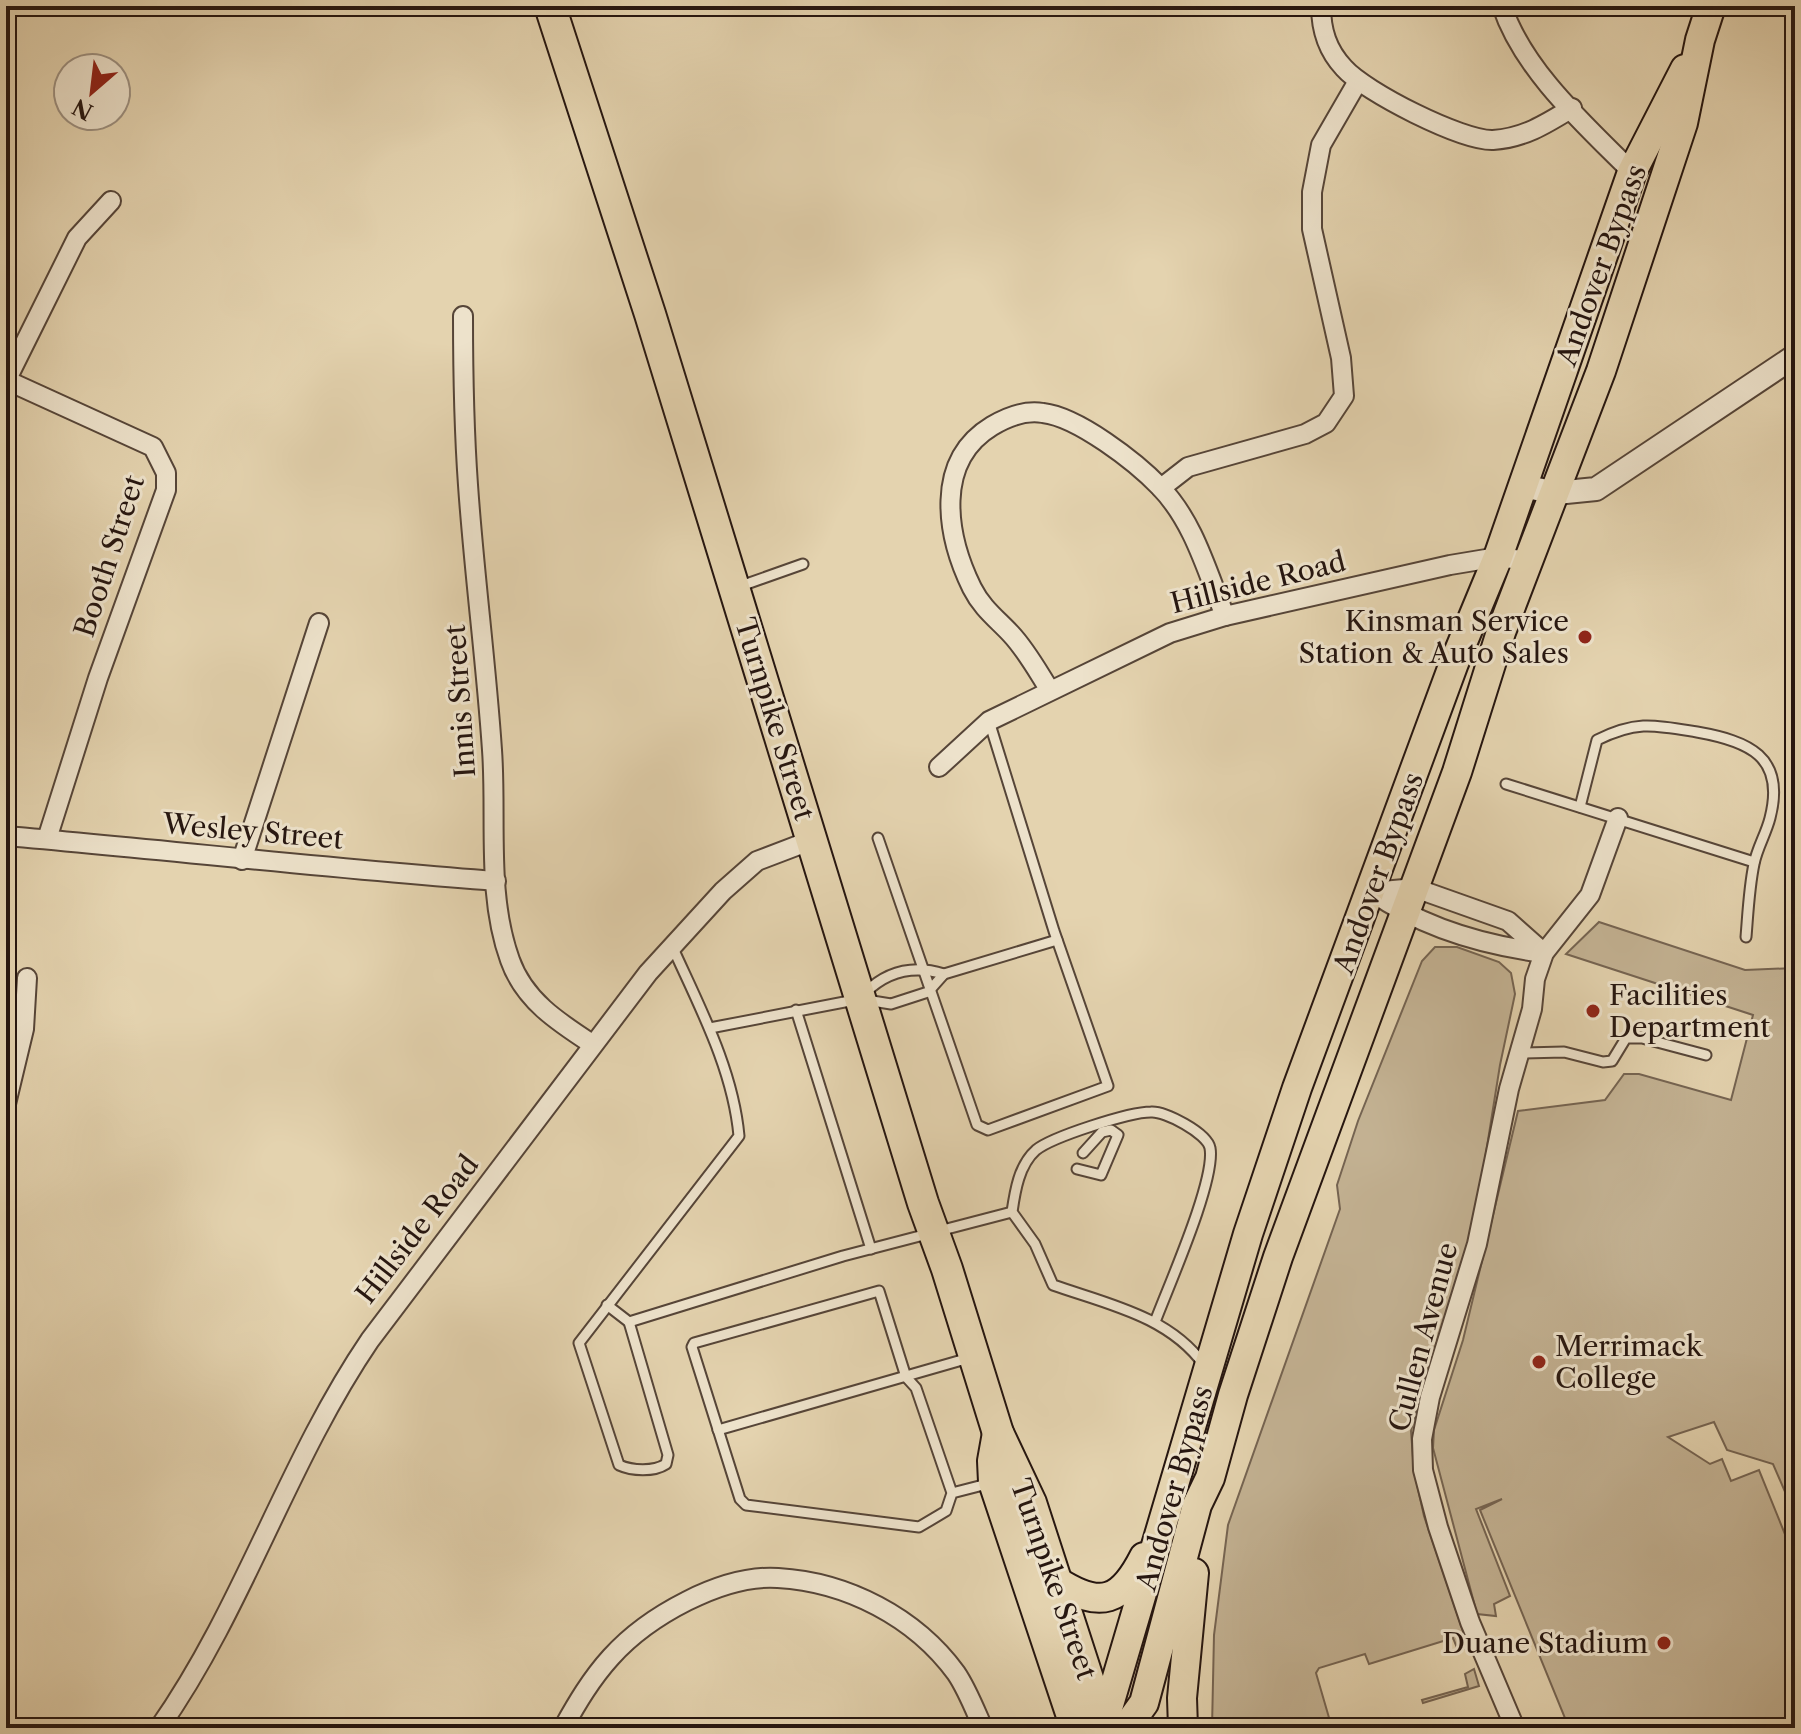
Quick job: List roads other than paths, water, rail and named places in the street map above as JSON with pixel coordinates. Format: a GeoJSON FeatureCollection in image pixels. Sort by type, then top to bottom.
{"type":"FeatureCollection","features":[{"type":"Feature","properties":{"kind":"highway","name":"Turnpike Street"},"geometry":{"type":"LineString","coordinates":[[550,6],[923,1203],[976,1356],[998,1433],[1031,1503],[1058,1582],[1102,1727]]}},
{"type":"Feature","properties":{"kind":"highway","name":"Turnpike Street"},"geometry":{"type":"LineString","coordinates":[[998,1433],[993,1461],[994,1482],[1102,1727]]}},
{"type":"Feature","properties":{"kind":"main road","name":"Andover Bypass"},"geometry":{"type":"LineString","coordinates":[[1102,1727],[1144,1703],[1197,1505],[1210,1478],[1260,1309],[1457,772],[1501,632],[1556,493],[1683,123],[1700,40],[1711,6]]}},
{"type":"Feature","properties":{"kind":"main road","name":"Andover Bypass"},"geometry":{"type":"LineString","coordinates":[[1102,1727],[1283,1127],[1454,663],[1498,557],[1632,172],[1700,40]]}},
{"type":"Feature","properties":{"kind":"main road"},"geometry":{"type":"LineString","coordinates":[[1183,1728],[1182,1698],[1192,1586],[1208,1509],[1210,1478]]}},
{"type":"Feature","properties":{"kind":"main road"},"geometry":{"type":"LineString","coordinates":[[1058,1582],[1088,1598],[1104,1599],[1119,1592],[1132,1579],[1166,1513]]}},
{"type":"Feature","properties":{"kind":"street"},"geometry":{"type":"LineString","coordinates":[[1321,6],[1322,34],[1334,56],[1358,81],[1438,125],[1472,139],[1511,138],[1536,131],[1572,108]]}},
{"type":"Feature","properties":{"kind":"street"},"geometry":{"type":"LineString","coordinates":[[1502,6],[1517,40],[1572,108],[1632,172]]}},
{"type":"Feature","properties":{"kind":"street"},"geometry":{"type":"LineString","coordinates":[[1161,488],[1188,467],[1305,434],[1326,423],[1344,396],[1341,358],[1312,229],[1312,192],[1321,145],[1358,81]]}},
{"type":"Feature","properties":{"kind":"street"},"geometry":{"type":"LineString","coordinates":[[6,381],[77,238],[111,201]]}},
{"type":"Feature","properties":{"kind":"street","name":"Innis Street"},"geometry":{"type":"LineString","coordinates":[[463,316],[468,486],[490,713],[496,881],[502,937],[518,980],[550,1016],[592,1044]]}},
{"type":"Feature","properties":{"kind":"street"},"geometry":{"type":"LineString","coordinates":[[1523,486],[1556,493],[1596,489],[1795,356]]}},
{"type":"Feature","properties":{"kind":"street","name":"Booth Street"},"geometry":{"type":"LineString","coordinates":[[6,381],[153,447],[166,473],[166,490],[94,691],[47,839]]}},
{"type":"Feature","properties":{"kind":"street"},"geometry":{"type":"LineString","coordinates":[[1049,689],[1011,635],[990,615],[972,589],[961,559],[949,490],[953,469],[963,450],[977,435],[1018,414],[1044,413],[1068,420],[1090,433],[1161,488],[1191,531],[1225,616]]}},
{"type":"Feature","properties":{"kind":"street","name":"Hillside Road"},"geometry":{"type":"LineString","coordinates":[[939,767],[989,721],[1049,689],[1170,633],[1225,616],[1498,557],[1529,561]]}},
{"type":"Feature","properties":{"kind":"street"},"geometry":{"type":"LineString","coordinates":[[242,860],[319,623]]}},
{"type":"Feature","properties":{"kind":"street"},"geometry":{"type":"LineString","coordinates":[[1544,953],[1590,895],[1618,818]]}},
{"type":"Feature","properties":{"kind":"street","name":"Wesley Street"},"geometry":{"type":"LineString","coordinates":[[6,836],[496,881]]}},
{"type":"Feature","properties":{"kind":"street","name":"Hillside Road"},"geometry":{"type":"LineString","coordinates":[[159,1728],[202,1659],[346,1375],[592,1044],[672,946],[723,891],[757,861],[812,840]]}},
{"type":"Feature","properties":{"kind":"street"},"geometry":{"type":"LineString","coordinates":[[1372,892],[1415,888],[1508,921],[1544,953]]}},
{"type":"Feature","properties":{"kind":"street"},"geometry":{"type":"LineString","coordinates":[[1372,892],[1404,915],[1500,947],[1544,953]]}},
{"type":"Feature","properties":{"kind":"street","name":"Cullen Avenue"},"geometry":{"type":"LineString","coordinates":[[1515,1728],[1470,1622],[1438,1527],[1421,1459],[1424,1419],[1472,1264],[1498,1138],[1544,953]]}},
{"type":"Feature","properties":{"kind":"street"},"geometry":{"type":"LineString","coordinates":[[6,1104],[24,1029],[27,978]]}},
{"type":"Feature","properties":{"kind":"street"},"geometry":{"type":"LineString","coordinates":[[563,1728],[586,1687],[612,1655],[644,1627],[683,1602],[726,1586],[776,1577],[859,1595],[897,1616],[930,1643],[957,1675],[983,1728]]}},
{"type":"Feature","properties":{"kind":"lane"},"geometry":{"type":"LineString","coordinates":[[734,589],[803,564]]}},
{"type":"Feature","properties":{"kind":"lane"},"geometry":{"type":"LineString","coordinates":[[878,838],[928,992],[977,1125],[988,1130],[1108,1086],[1057,940],[989,721]]}},
{"type":"Feature","properties":{"kind":"lane"},"geometry":{"type":"LineString","coordinates":[[1580,807],[1597,740],[1624,727],[1657,725],[1726,737],[1750,745],[1767,763],[1771,816],[1754,862],[1746,937]]}},
{"type":"Feature","properties":{"kind":"lane"},"geometry":{"type":"LineString","coordinates":[[1506,784],[1754,862]]}},
{"type":"Feature","properties":{"kind":"lane"},"geometry":{"type":"LineString","coordinates":[[710,1028],[860,999],[891,1004],[928,992],[944,974],[1057,940]]}},
{"type":"Feature","properties":{"kind":"lane"},"geometry":{"type":"LineString","coordinates":[[607,1305],[629,1322],[668,1455],[666,1464],[658,1469],[619,1465],[579,1351],[579,1343],[607,1305],[739,1136],[737,1113],[710,1028],[672,946]]}},
{"type":"Feature","properties":{"kind":"lane"},"geometry":{"type":"LineString","coordinates":[[860,999],[881,977],[922,968],[944,974]]}},
{"type":"Feature","properties":{"kind":"lane"},"geometry":{"type":"LineString","coordinates":[[796,1010],[871,1249]]}},
{"type":"Feature","properties":{"kind":"lane"},"geometry":{"type":"LineString","coordinates":[[1520,1053],[1564,1052],[1603,1062],[1612,1061],[1626,1038],[1642,1038],[1706,1055]]}},
{"type":"Feature","properties":{"kind":"lane"},"geometry":{"type":"LineString","coordinates":[[1155,1322],[1191,1230],[1210,1164],[1210,1146],[1202,1134],[1152,1111],[1053,1140],[1034,1151],[1017,1182],[1012,1212],[1035,1244],[1053,1285],[1155,1322],[1191,1347],[1209,1370]]}},
{"type":"Feature","properties":{"kind":"lane"},"geometry":{"type":"LineString","coordinates":[[1077,1169],[1101,1175],[1118,1135],[1111,1130],[1102,1132],[1083,1153]]}},
{"type":"Feature","properties":{"kind":"lane"},"geometry":{"type":"LineString","coordinates":[[629,1322],[871,1249],[1012,1212]]}},
{"type":"Feature","properties":{"kind":"lane"},"geometry":{"type":"LineString","coordinates":[[875,1290],[882,1294],[906,1377],[916,1388],[952,1493],[946,1511],[919,1527],[746,1505],[740,1499],[692,1347],[694,1343],[875,1290]]}},
{"type":"Feature","properties":{"kind":"lane"},"geometry":{"type":"LineString","coordinates":[[718,1430],[976,1356]]}},
{"type":"Feature","properties":{"kind":"lane"},"geometry":{"type":"LineString","coordinates":[[952,1493],[994,1482]]}},
{"type":"Feature","properties":{"kind":"place","name":"Kinsman Service Station & Auto Sales"},"geometry":{"type":"Point","coordinates":[1585,637]}},
{"type":"Feature","properties":{"kind":"place","name":"Facilities Department"},"geometry":{"type":"Point","coordinates":[1593,1011]}},
{"type":"Feature","properties":{"kind":"place","name":"Merrimack College"},"geometry":{"type":"Point","coordinates":[1539,1362]}},
{"type":"Feature","properties":{"kind":"place","name":"Duane Stadium"},"geometry":{"type":"Point","coordinates":[1664,1643]}}]}
